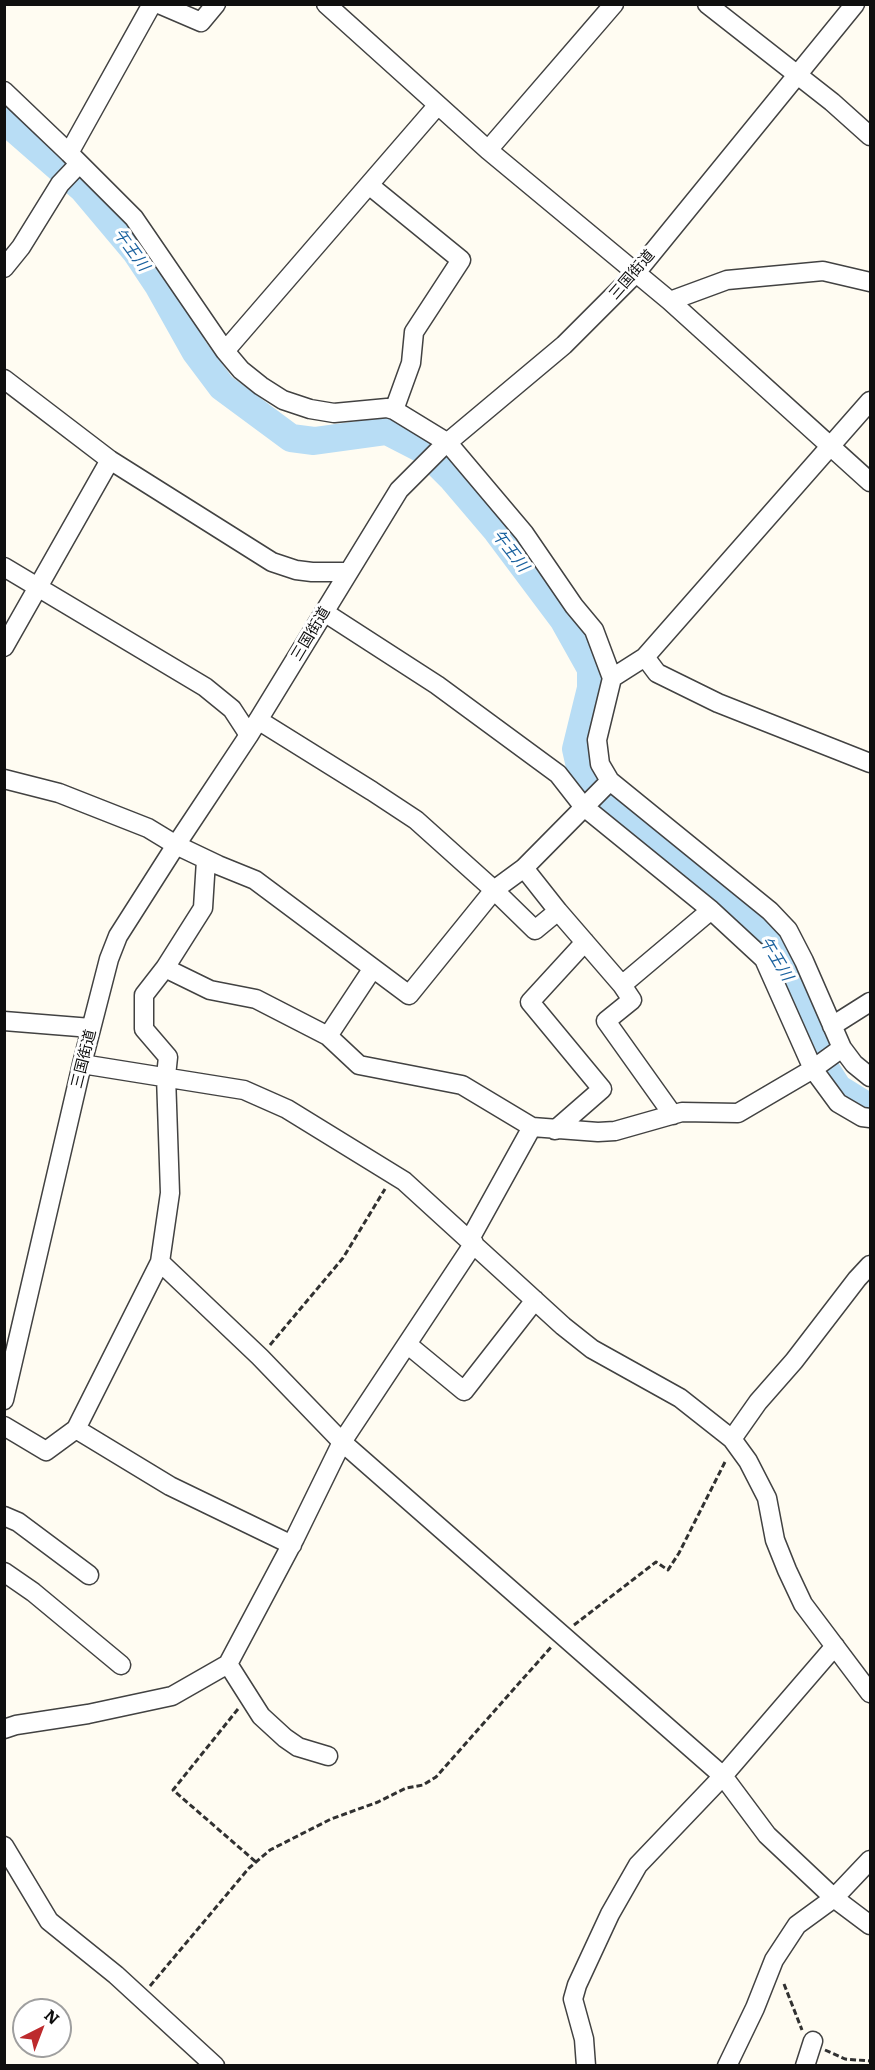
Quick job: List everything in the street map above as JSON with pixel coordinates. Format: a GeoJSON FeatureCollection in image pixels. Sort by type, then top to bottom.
{"type":"FeatureCollection","features":[{"type":"Feature","properties":{"kind":"street"},"geometry":{"type":"LineString","coordinates":[[4,268],[21,247],[75,162],[152,4]]}},
{"type":"Feature","properties":{"kind":"street"},"geometry":{"type":"LineString","coordinates":[[159,4],[201,22],[216,4]]}},
{"type":"Feature","properties":{"kind":"street"},"geometry":{"type":"LineString","coordinates":[[326,4],[437,106],[670,301],[870,482]]}},
{"type":"Feature","properties":{"kind":"street"},"geometry":{"type":"LineString","coordinates":[[488,150],[614,4]]}},
{"type":"Feature","properties":{"kind":"street"},"geometry":{"type":"LineString","coordinates":[[707,4],[870,136]]}},
{"type":"Feature","properties":{"kind":"street","name":"三国街道"},"geometry":{"type":"LineString","coordinates":[[4,1400],[82,1064],[109,959],[118,936],[254,728],[399,490],[445,445],[564,345],[635,274],[855,4]]}},
{"type":"Feature","properties":{"kind":"street"},"geometry":{"type":"LineString","coordinates":[[4,91],[134,219],[225,351],[242,370],[283,400],[310,409],[334,413],[387,408],[394,410],[445,445],[524,533],[574,606],[594,630],[612,678],[597,740],[600,764],[608,782],[770,911],[788,930],[832,1026],[839,1050],[870,1077]]}},
{"type":"Feature","properties":{"kind":"street"},"geometry":{"type":"LineString","coordinates":[[225,351],[437,106]]}},
{"type":"Feature","properties":{"kind":"street"},"geometry":{"type":"LineString","coordinates":[[369,185],[461,260],[414,332],[411,363],[394,410]]}},
{"type":"Feature","properties":{"kind":"street"},"geometry":{"type":"LineString","coordinates":[[670,301],[727,280],[824,271],[870,282]]}},
{"type":"Feature","properties":{"kind":"street"},"geometry":{"type":"LineString","coordinates":[[4,379],[110,460],[272,562],[296,570],[348,572]]}},
{"type":"Feature","properties":{"kind":"street"},"geometry":{"type":"LineString","coordinates":[[612,678],[645,657],[870,401]]}},
{"type":"Feature","properties":{"kind":"street"},"geometry":{"type":"LineString","coordinates":[[4,647],[110,460]]}},
{"type":"Feature","properties":{"kind":"street"},"geometry":{"type":"LineString","coordinates":[[4,567],[205,687],[254,728],[372,790],[416,820],[535,930],[558,911]]}},
{"type":"Feature","properties":{"kind":"street"},"geometry":{"type":"LineString","coordinates":[[324,612],[436,685],[558,774],[583,806],[711,910],[764,959],[813,1069],[838,1103],[862,1117],[870,1118]]}},
{"type":"Feature","properties":{"kind":"street"},"geometry":{"type":"LineString","coordinates":[[645,657],[657,673],[718,703],[870,763]]}},
{"type":"Feature","properties":{"kind":"street"},"geometry":{"type":"LineString","coordinates":[[4,779],[59,793],[148,828],[206,860],[255,880],[409,995],[494,890],[524,868],[608,782]]}},
{"type":"Feature","properties":{"kind":"street"},"geometry":{"type":"LineString","coordinates":[[4,1426],[46,1451],[76,1429],[160,1263],[170,1193],[166,1077],[168,1057],[144,1029],[144,995],[165,968],[203,908],[206,860]]}},
{"type":"Feature","properties":{"kind":"street"},"geometry":{"type":"LineString","coordinates":[[524,868],[632,1000],[606,1022],[673,1115]]}},
{"type":"Feature","properties":{"kind":"street"},"geometry":{"type":"LineString","coordinates":[[622,985],[711,910]]}},
{"type":"Feature","properties":{"kind":"street"},"geometry":{"type":"LineString","coordinates":[[555,1130],[602,1089],[530,1002],[585,942]]}},
{"type":"Feature","properties":{"kind":"street"},"geometry":{"type":"LineString","coordinates":[[165,968],[210,990],[256,999],[328,1036],[359,1065],[462,1086],[532,1127],[555,1130],[615,1131],[682,1112],[738,1113],[813,1069],[839,1050]]}},
{"type":"Feature","properties":{"kind":"street"},"geometry":{"type":"LineString","coordinates":[[328,1036],[373,968]]}},
{"type":"Feature","properties":{"kind":"street"},"geometry":{"type":"LineString","coordinates":[[832,1026],[870,1002]]}},
{"type":"Feature","properties":{"kind":"street"},"geometry":{"type":"LineString","coordinates":[[4,1021],[92,1028]]}},
{"type":"Feature","properties":{"kind":"street"},"geometry":{"type":"LineString","coordinates":[[82,1064],[244,1090],[287,1108],[404,1181],[563,1326],[592,1349],[680,1398],[734,1441],[748,1461],[766,1498],[775,1540],[803,1604],[870,1693]]}},
{"type":"Feature","properties":{"kind":"street"},"geometry":{"type":"LineString","coordinates":[[4,1729],[172,1696],[228,1664],[292,1545],[342,1442],[472,1241],[532,1127]]}},
{"type":"Feature","properties":{"kind":"street"},"geometry":{"type":"LineString","coordinates":[[160,1263],[260,1357],[342,1442],[723,1776],[766,1835],[834,1898],[870,1925]]}},
{"type":"Feature","properties":{"kind":"street"},"geometry":{"type":"LineString","coordinates":[[734,1441],[758,1402],[794,1361],[870,1264]]}},
{"type":"Feature","properties":{"kind":"street"},"geometry":{"type":"LineString","coordinates":[[407,1344],[464,1391],[535,1300]]}},
{"type":"Feature","properties":{"kind":"street"},"geometry":{"type":"LineString","coordinates":[[76,1429],[170,1486],[292,1545]]}},
{"type":"Feature","properties":{"kind":"street"},"geometry":{"type":"LineString","coordinates":[[4,1516],[18,1522],[89,1575]]}},
{"type":"Feature","properties":{"kind":"street"},"geometry":{"type":"LineString","coordinates":[[4,1572],[33,1592],[121,1665]]}},
{"type":"Feature","properties":{"kind":"street"},"geometry":{"type":"LineString","coordinates":[[586,2066],[584,2039],[573,2000],[577,1985],[610,1914],[638,1865],[723,1776],[835,1646]]}},
{"type":"Feature","properties":{"kind":"street"},"geometry":{"type":"LineString","coordinates":[[228,1664],[261,1716],[298,1747],[328,1756]]}},
{"type":"Feature","properties":{"kind":"street"},"geometry":{"type":"LineString","coordinates":[[4,1846],[49,1921],[116,1975],[215,2066]]}},
{"type":"Feature","properties":{"kind":"street"},"geometry":{"type":"LineString","coordinates":[[727,2066],[755,2008],[774,1960],[797,1925],[834,1898],[870,1860]]}},
{"type":"Feature","properties":{"kind":"street"},"geometry":{"type":"LineString","coordinates":[[805,2066],[813,2041]]}},
{"type":"Feature","properties":{"kind":"path"},"geometry":{"type":"LineString","coordinates":[[260,1357],[343,1258],[394,1174]]}},
{"type":"Feature","properties":{"kind":"path"},"geometry":{"type":"LineString","coordinates":[[140,1998],[256,1862],[270,1850],[331,1819],[378,1802],[406,1788],[423,1785],[436,1777],[561,1636],[656,1562],[668,1570],[679,1553],[734,1441]]}},
{"type":"Feature","properties":{"kind":"path"},"geometry":{"type":"LineString","coordinates":[[247,1695],[231,1719],[173,1791],[256,1862]]}},
{"type":"Feature","properties":{"kind":"waterway","name":"午王川"},"geometry":{"type":"LineString","coordinates":[[4,120],[83,189],[136,252],[158,285],[195,351],[222,387],[291,438],[314,441],[387,431],[424,450],[451,477],[497,531],[563,619],[591,669],[591,688],[576,749],[583,780],[613,814],[766,938],[792,985],[822,1063],[838,1088],[870,1108]]}}]}
